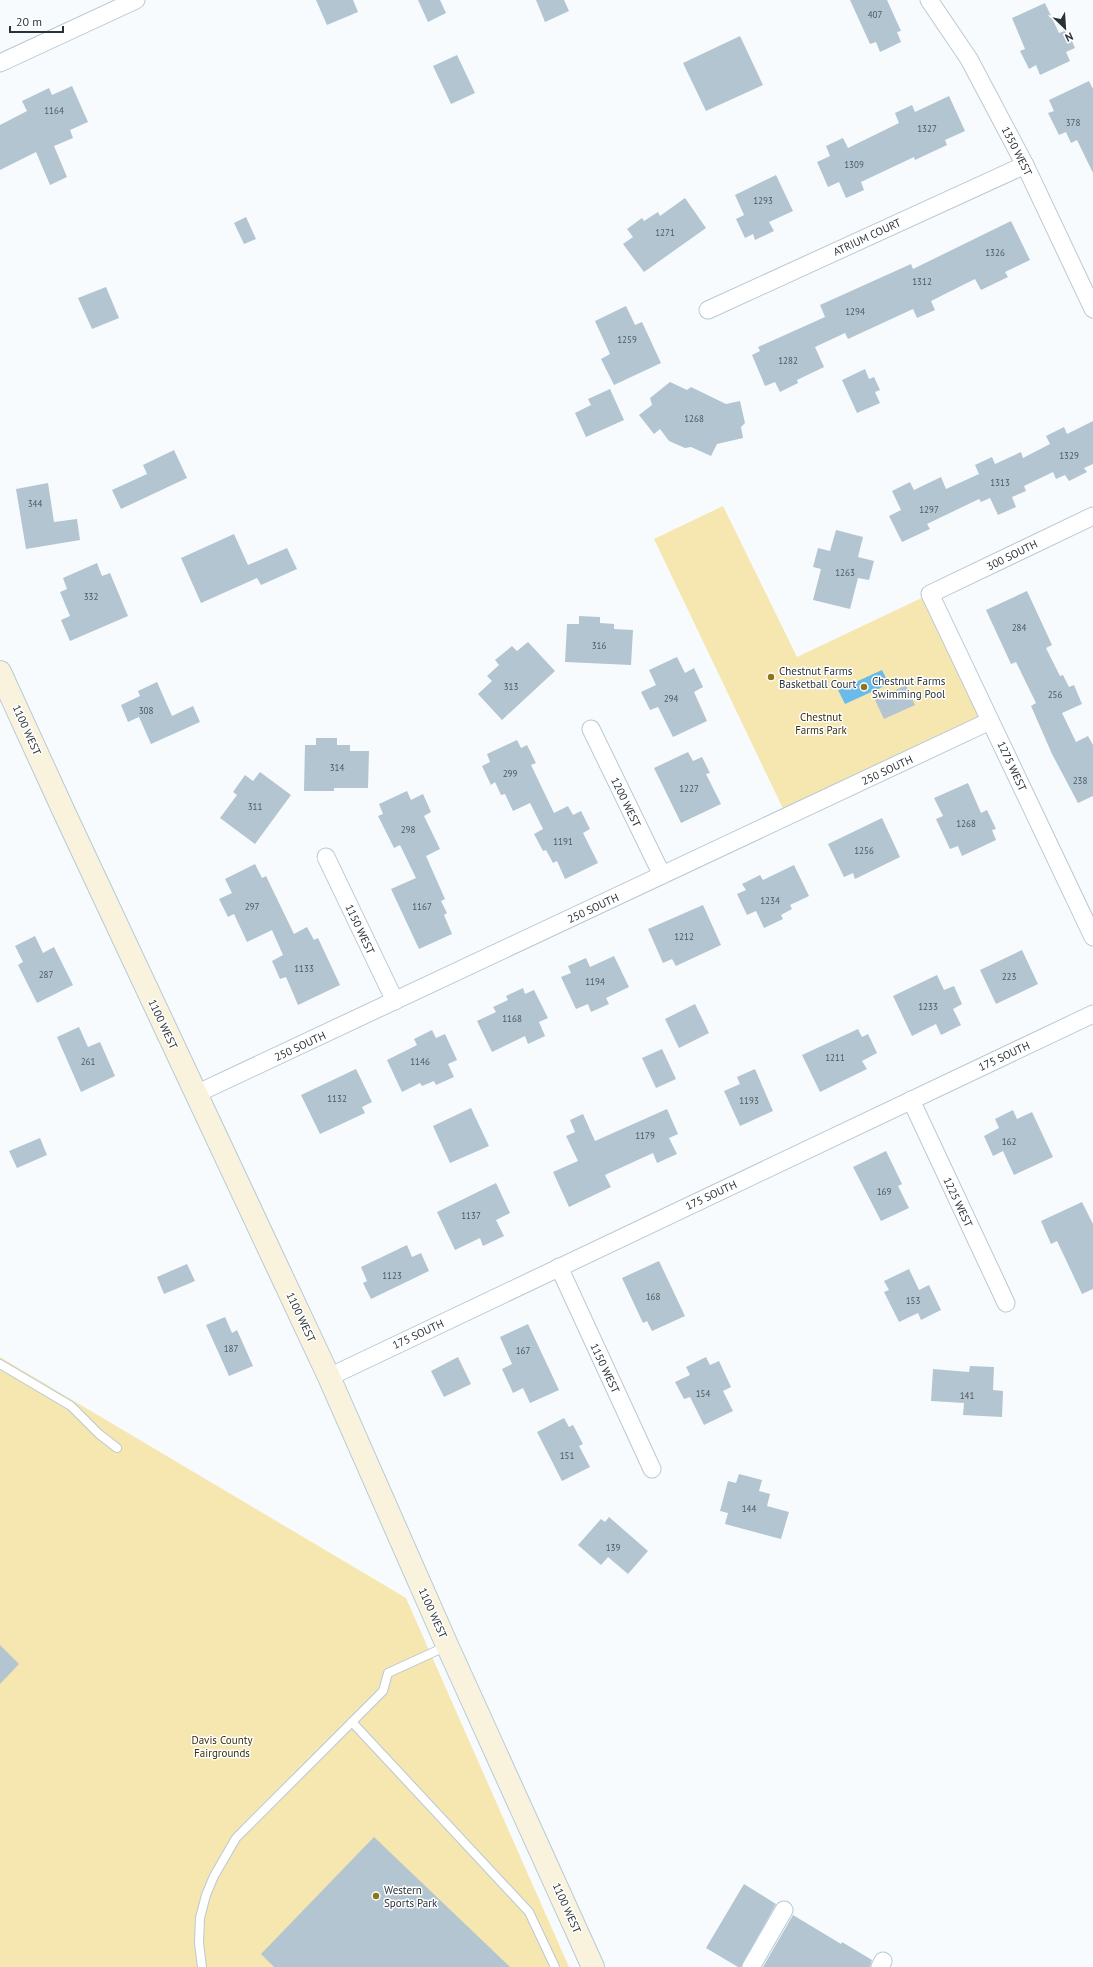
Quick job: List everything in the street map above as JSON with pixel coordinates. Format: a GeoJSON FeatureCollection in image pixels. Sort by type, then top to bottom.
{"type":"FeatureCollection","features":[{"type":"Feature","properties":{"kind":"street"},"geometry":{"type":"LineString","coordinates":[[0,63],[115,4],[136,0]]}},
{"type":"Feature","properties":{"kind":"street","name":"1350 WEST"},"geometry":{"type":"LineString","coordinates":[[930,0],[969,60],[1025,165],[1093,308]]}},
{"type":"Feature","properties":{"kind":"street","name":"ATRIUM COURT"},"geometry":{"type":"LineString","coordinates":[[708,310],[1025,165]]}},
{"type":"Feature","properties":{"kind":"street","name":"300 SOUTH"},"geometry":{"type":"LineString","coordinates":[[930,594],[1093,516]]}},
{"type":"Feature","properties":{"kind":"street","name":"1275 WEST"},"geometry":{"type":"LineString","coordinates":[[930,594],[1093,937]]}},
{"type":"Feature","properties":{"kind":"street","name":"1100 WEST"},"geometry":{"type":"LineString","coordinates":[[0,672],[329,1376],[593,1967]]}},
{"type":"Feature","properties":{"kind":"street","name":"250 SOUTH"},"geometry":{"type":"LineString","coordinates":[[196,1094],[990,721]]}},
{"type":"Feature","properties":{"kind":"street","name":"1200 WEST"},"geometry":{"type":"LineString","coordinates":[[590,729],[662,875]]}},
{"type":"Feature","properties":{"kind":"street","name":"1150 WEST"},"geometry":{"type":"LineString","coordinates":[[326,857],[395,1001]]}},
{"type":"Feature","properties":{"kind":"street","name":"175 SOUTH"},"geometry":{"type":"LineString","coordinates":[[329,1376],[1093,1014]]}},
{"type":"Feature","properties":{"kind":"street","name":"1225 WEST"},"geometry":{"type":"LineString","coordinates":[[911,1100],[1006,1303]]}},
{"type":"Feature","properties":{"kind":"street","name":"1150 WEST"},"geometry":{"type":"LineString","coordinates":[[559,1267],[652,1469]]}},
{"type":"Feature","properties":{"kind":"street"},"geometry":{"type":"LineString","coordinates":[[751,1967],[784,1910]]}},
{"type":"Feature","properties":{"kind":"lane"},"geometry":{"type":"LineString","coordinates":[[0,1364],[70,1406],[99,1434],[117,1448]]}},
{"type":"Feature","properties":{"kind":"lane"},"geometry":{"type":"LineString","coordinates":[[202,1967],[198,1942],[200,1918],[206,1895],[226,1854],[236,1838],[383,1691],[388,1673],[448,1645]]}},
{"type":"Feature","properties":{"kind":"lane"},"geometry":{"type":"LineString","coordinates":[[352,1722],[529,1912],[554,1967]]}},
{"type":"Feature","properties":{"kind":"green space","name":"Chestnut Farms Park"},"geometry":{"type":"Polygon","coordinates":[[[723,506],[797,657],[930,594],[990,721],[787,817],[654,539],[723,506]]]}},
{"type":"Feature","properties":{"kind":"green space","name":"Davis County Fairgrounds"},"geometry":{"type":"Polygon","coordinates":[[[0,1357],[406,1598],[569,1967],[0,1967],[0,1357]]]}},
{"type":"Feature","properties":{"kind":"water","name":"Chestnut Farms Swimming Pool"},"geometry":{"type":"Polygon","coordinates":[[[882,670],[889,684],[845,704],[838,690],[882,670]]]}},
{"type":"Feature","properties":{"kind":"building"},"geometry":{"type":"Polygon","coordinates":[[[316,0],[353,0],[358,12],[327,25],[316,0]]]}},
{"type":"Feature","properties":{"kind":"building"},"geometry":{"type":"Polygon","coordinates":[[[418,0],[440,0],[446,13],[428,22],[418,0]]]}},
{"type":"Feature","properties":{"kind":"building"},"geometry":{"type":"Polygon","coordinates":[[[536,0],[564,0],[569,11],[545,22],[536,0]]]}},
{"type":"Feature","properties":{"kind":"building"},"geometry":{"type":"Polygon","coordinates":[[[850,0],[887,0],[901,31],[897,32],[901,42],[880,52],[876,42],[870,44],[850,0]]]}},
{"type":"Feature","properties":{"kind":"building"},"geometry":{"type":"Polygon","coordinates":[[[1045,3],[1059,33],[1067,30],[1075,48],[1066,52],[1070,61],[1040,75],[1036,65],[1029,69],[1020,51],[1025,49],[1012,18],[1045,3]]]}},
{"type":"Feature","properties":{"kind":"building"},"geometry":{"type":"Polygon","coordinates":[[[740,36],[763,85],[706,111],[683,63],[740,36]]]}},
{"type":"Feature","properties":{"kind":"building"},"geometry":{"type":"Polygon","coordinates":[[[457,55],[475,93],[451,104],[433,66],[457,55]]]}},
{"type":"Feature","properties":{"kind":"building"},"geometry":{"type":"Polygon","coordinates":[[[1089,81],[1093,89],[1093,173],[1077,140],[1071,143],[1066,132],[1059,135],[1048,113],[1054,111],[1049,100],[1089,81]]]}},
{"type":"Feature","properties":{"kind":"building"},"geometry":{"type":"Polygon","coordinates":[[[72,86],[88,122],[70,130],[73,138],[54,146],[67,177],[50,185],[36,152],[0,170],[0,125],[27,111],[22,101],[49,88],[52,95],[72,86]]]}},
{"type":"Feature","properties":{"kind":"building"},"geometry":{"type":"Polygon","coordinates":[[[949,96],[965,131],[945,140],[947,145],[915,160],[914,157],[861,182],[864,190],[846,198],[839,182],[828,187],[817,162],[830,156],[826,146],[843,138],[848,148],[899,123],[895,113],[912,105],[915,112],[949,96]]]}},
{"type":"Feature","properties":{"kind":"building"},"geometry":{"type":"Polygon","coordinates":[[[776,175],[793,211],[769,222],[774,231],[755,240],[753,234],[745,238],[736,219],[744,215],[735,195],[776,175]]]}},
{"type":"Feature","properties":{"kind":"building"},"geometry":{"type":"Polygon","coordinates":[[[685,198],[706,228],[644,272],[623,244],[633,237],[627,229],[642,218],[644,221],[658,212],[660,216],[685,198]]]}},
{"type":"Feature","properties":{"kind":"building"},"geometry":{"type":"Polygon","coordinates":[[[246,217],[256,239],[244,244],[234,223],[246,217]]]}},
{"type":"Feature","properties":{"kind":"building"},"geometry":{"type":"Polygon","coordinates":[[[1011,221],[1030,260],[1005,272],[1008,277],[981,290],[975,279],[931,301],[935,310],[917,318],[913,309],[848,339],[845,333],[815,347],[824,367],[797,380],[798,383],[780,392],[775,382],[765,386],[752,355],[760,351],[758,347],[825,317],[820,305],[911,264],[913,269],[1011,221]]]}},
{"type":"Feature","properties":{"kind":"building"},"geometry":{"type":"Polygon","coordinates":[[[106,287],[119,318],[92,329],[78,298],[106,287]]]}},
{"type":"Feature","properties":{"kind":"building"},"geometry":{"type":"Polygon","coordinates":[[[626,306],[635,325],[642,322],[661,363],[614,385],[601,359],[610,354],[595,321],[626,306]]]}},
{"type":"Feature","properties":{"kind":"building"},"geometry":{"type":"Polygon","coordinates":[[[865,369],[869,379],[874,377],[880,390],[875,392],[880,403],[857,413],[842,380],[865,369]]]}},
{"type":"Feature","properties":{"kind":"building"},"geometry":{"type":"Polygon","coordinates":[[[670,382],[687,390],[691,387],[726,404],[740,401],[745,423],[741,427],[743,438],[717,444],[711,456],[691,447],[685,448],[669,441],[660,429],[654,434],[639,415],[652,405],[650,398],[670,382]]]}},
{"type":"Feature","properties":{"kind":"building"},"geometry":{"type":"Polygon","coordinates":[[[610,389],[624,420],[586,437],[575,413],[591,405],[588,399],[610,389]]]}},
{"type":"Feature","properties":{"kind":"building"},"geometry":{"type":"Polygon","coordinates":[[[1093,421],[1093,464],[1084,468],[1087,472],[1069,481],[1065,475],[1056,479],[1053,472],[1024,486],[1026,491],[1012,497],[1016,507],[998,515],[990,498],[981,502],[979,499],[927,524],[930,529],[902,542],[889,516],[901,510],[892,491],[910,482],[914,490],[941,477],[946,489],[979,474],[975,465],[992,457],[995,464],[1021,452],[1023,458],[1050,444],[1046,436],[1064,427],[1067,434],[1093,421]]]}},
{"type":"Feature","properties":{"kind":"building"},"geometry":{"type":"Polygon","coordinates":[[[174,450],[187,478],[121,509],[112,490],[147,474],[143,465],[174,450]]]}},
{"type":"Feature","properties":{"kind":"building"},"geometry":{"type":"Polygon","coordinates":[[[48,483],[54,522],[77,519],[80,540],[26,549],[16,489],[48,483]]]}},
{"type":"Feature","properties":{"kind":"building"},"geometry":{"type":"Polygon","coordinates":[[[836,530],[863,537],[858,557],[874,561],[869,580],[858,578],[850,609],[813,600],[821,569],[813,567],[818,548],[830,551],[836,530]]]}},
{"type":"Feature","properties":{"kind":"building"},"geometry":{"type":"Polygon","coordinates":[[[234,534],[248,565],[287,548],[297,569],[261,585],[257,578],[201,603],[181,558],[234,534]]]}},
{"type":"Feature","properties":{"kind":"building"},"geometry":{"type":"Polygon","coordinates":[[[97,563],[102,576],[110,573],[128,616],[70,641],[61,620],[70,616],[60,592],[67,589],[63,578],[97,563]]]}},
{"type":"Feature","properties":{"kind":"building"},"geometry":{"type":"Polygon","coordinates":[[[1027,591],[1052,645],[1046,648],[1060,676],[1063,675],[1069,687],[1074,685],[1082,704],[1062,713],[1076,742],[1088,736],[1093,745],[1093,796],[1078,803],[1052,754],[1031,706],[1036,703],[1016,662],[1011,664],[986,610],[1027,591]]]}},
{"type":"Feature","properties":{"kind":"building"},"geometry":{"type":"Polygon","coordinates":[[[579,616],[600,617],[600,623],[614,624],[614,629],[633,630],[631,665],[565,662],[567,624],[579,624],[579,616]]]}},
{"type":"Feature","properties":{"kind":"building"},"geometry":{"type":"Polygon","coordinates":[[[528,642],[555,671],[502,720],[478,694],[492,681],[487,676],[499,665],[495,660],[512,646],[517,651],[528,642]]]}},
{"type":"Feature","properties":{"kind":"building"},"geometry":{"type":"Polygon","coordinates":[[[677,657],[685,673],[694,668],[703,687],[694,692],[707,721],[673,737],[658,707],[650,710],[641,692],[656,685],[649,670],[677,657]]]}},
{"type":"Feature","properties":{"kind":"building"},"geometry":{"type":"Polygon","coordinates":[[[157,682],[172,716],[193,706],[200,722],[151,744],[139,717],[128,722],[121,705],[140,696],[138,691],[157,682]]]}},
{"type":"Feature","properties":{"kind":"building"},"geometry":{"type":"Polygon","coordinates":[[[906,685],[915,705],[884,719],[875,700],[906,685]]]}},
{"type":"Feature","properties":{"kind":"building"},"geometry":{"type":"Polygon","coordinates":[[[316,738],[337,738],[337,745],[350,745],[350,751],[369,751],[368,788],[334,788],[334,791],[304,791],[305,745],[316,745],[316,738]]]}},
{"type":"Feature","properties":{"kind":"building"},"geometry":{"type":"Polygon","coordinates":[[[517,740],[521,748],[527,745],[536,763],[531,765],[554,813],[568,806],[573,815],[581,811],[590,829],[583,833],[598,863],[565,879],[557,861],[553,863],[546,850],[543,851],[534,834],[543,829],[530,803],[513,811],[505,794],[501,795],[495,782],[491,785],[482,766],[490,762],[487,754],[517,740]]]}},
{"type":"Feature","properties":{"kind":"building"},"geometry":{"type":"Polygon","coordinates":[[[688,752],[693,761],[702,757],[710,773],[706,774],[721,804],[681,823],[654,768],[688,752]]]}},
{"type":"Feature","properties":{"kind":"building"},"geometry":{"type":"Polygon","coordinates":[[[260,772],[291,795],[255,844],[220,818],[237,795],[233,792],[245,775],[253,781],[260,772]]]}},
{"type":"Feature","properties":{"kind":"building"},"geometry":{"type":"Polygon","coordinates":[[[968,783],[981,813],[987,810],[996,829],[992,830],[996,840],[962,856],[958,846],[950,849],[936,819],[943,816],[934,798],[968,783]]]}},
{"type":"Feature","properties":{"kind":"building"},"geometry":{"type":"Polygon","coordinates":[[[407,791],[411,800],[423,794],[431,812],[424,816],[440,849],[426,856],[445,899],[441,901],[447,913],[444,915],[452,934],[419,949],[391,889],[416,878],[400,845],[394,848],[378,816],[383,814],[379,804],[407,791]]]}},
{"type":"Feature","properties":{"kind":"building"},"geometry":{"type":"Polygon","coordinates":[[[882,818],[900,857],[855,879],[853,873],[844,877],[828,844],[882,818]]]}},
{"type":"Feature","properties":{"kind":"building"},"geometry":{"type":"Polygon","coordinates":[[[255,864],[262,878],[266,876],[294,934],[307,927],[314,940],[318,938],[340,985],[298,1005],[286,977],[280,979],[272,961],[283,955],[272,930],[247,942],[234,914],[228,917],[219,899],[232,893],[225,879],[255,864]]]}},
{"type":"Feature","properties":{"kind":"building"},"geometry":{"type":"Polygon","coordinates":[[[794,865],[809,896],[790,905],[792,909],[781,915],[783,919],[764,928],[756,911],[747,915],[737,894],[746,890],[742,884],[760,875],[763,880],[794,865]]]}},
{"type":"Feature","properties":{"kind":"building"},"geometry":{"type":"Polygon","coordinates":[[[703,905],[721,945],[676,966],[672,959],[663,963],[648,929],[703,905]]]}},
{"type":"Feature","properties":{"kind":"building"},"geometry":{"type":"Polygon","coordinates":[[[35,936],[43,953],[54,947],[73,985],[37,1003],[18,965],[23,962],[15,946],[35,936]]]}},
{"type":"Feature","properties":{"kind":"building"},"geometry":{"type":"Polygon","coordinates":[[[1022,950],[1038,984],[996,1004],[980,970],[1022,950]]]}},
{"type":"Feature","properties":{"kind":"building"},"geometry":{"type":"Polygon","coordinates":[[[614,956],[629,987],[606,998],[609,1004],[591,1012],[588,1004],[576,1009],[561,977],[571,973],[568,966],[586,958],[590,967],[614,956]]]}},
{"type":"Feature","properties":{"kind":"building"},"geometry":{"type":"Polygon","coordinates":[[[937,975],[944,990],[954,986],[962,1004],[953,1009],[961,1025],[941,1035],[936,1024],[912,1036],[893,996],[937,975]]]}},
{"type":"Feature","properties":{"kind":"building"},"geometry":{"type":"Polygon","coordinates":[[[523,988],[525,994],[534,990],[548,1018],[539,1022],[545,1036],[528,1044],[525,1036],[492,1052],[477,1021],[496,1012],[493,1007],[508,1000],[506,996],[523,988]]]}},
{"type":"Feature","properties":{"kind":"building"},"geometry":{"type":"Polygon","coordinates":[[[695,1004],[709,1033],[679,1048],[665,1019],[695,1004]]]}},
{"type":"Feature","properties":{"kind":"building"},"geometry":{"type":"Polygon","coordinates":[[[79,1027],[88,1047],[100,1042],[115,1076],[81,1092],[57,1037],[79,1027]]]}},
{"type":"Feature","properties":{"kind":"building"},"geometry":{"type":"Polygon","coordinates":[[[858,1029],[862,1037],[868,1034],[877,1053],[862,1061],[867,1069],[820,1092],[802,1055],[858,1029]]]}},
{"type":"Feature","properties":{"kind":"building"},"geometry":{"type":"Polygon","coordinates":[[[432,1030],[436,1038],[445,1034],[457,1060],[448,1064],[454,1077],[436,1085],[434,1081],[422,1086],[420,1083],[402,1092],[387,1060],[417,1045],[414,1039],[432,1030]]]}},
{"type":"Feature","properties":{"kind":"building"},"geometry":{"type":"Polygon","coordinates":[[[662,1049],[676,1079],[656,1088],[642,1058],[662,1049]]]}},
{"type":"Feature","properties":{"kind":"building"},"geometry":{"type":"Polygon","coordinates":[[[356,1069],[372,1102],[362,1107],[365,1113],[320,1134],[301,1095],[356,1069]]]}},
{"type":"Feature","properties":{"kind":"building"},"geometry":{"type":"Polygon","coordinates":[[[755,1069],[773,1111],[740,1126],[724,1091],[740,1084],[737,1077],[755,1069]]]}},
{"type":"Feature","properties":{"kind":"building"},"geometry":{"type":"Polygon","coordinates":[[[471,1108],[489,1146],[450,1163],[433,1126],[471,1108]]]}},
{"type":"Feature","properties":{"kind":"building"},"geometry":{"type":"Polygon","coordinates":[[[667,1109],[678,1134],[669,1138],[677,1154],[657,1163],[653,1153],[605,1175],[611,1187],[569,1207],[553,1172],[578,1161],[566,1136],[575,1132],[570,1120],[583,1114],[595,1141],[667,1109]]]}},
{"type":"Feature","properties":{"kind":"building"},"geometry":{"type":"Polygon","coordinates":[[[1013,1110],[1017,1119],[1032,1112],[1053,1157],[1014,1175],[1003,1151],[993,1156],[984,1136],[999,1128],[995,1119],[1013,1110]]]}},
{"type":"Feature","properties":{"kind":"building"},"geometry":{"type":"Polygon","coordinates":[[[40,1138],[47,1155],[17,1168],[9,1151],[40,1138]]]}},
{"type":"Feature","properties":{"kind":"building"},"geometry":{"type":"Polygon","coordinates":[[[886,1151],[902,1184],[898,1186],[909,1208],[881,1221],[853,1167],[886,1151]]]}},
{"type":"Feature","properties":{"kind":"building"},"geometry":{"type":"Polygon","coordinates":[[[496,1183],[510,1213],[496,1220],[504,1236],[483,1246],[480,1238],[455,1250],[437,1212],[496,1183]]]}},
{"type":"Feature","properties":{"kind":"building"},"geometry":{"type":"Polygon","coordinates":[[[1082,1202],[1093,1224],[1093,1289],[1082,1294],[1057,1241],[1051,1244],[1041,1221],[1082,1202]]]}},
{"type":"Feature","properties":{"kind":"building"},"geometry":{"type":"Polygon","coordinates":[[[407,1245],[412,1257],[421,1253],[429,1271],[371,1299],[363,1283],[367,1281],[361,1267],[407,1245]]]}},
{"type":"Feature","properties":{"kind":"building"},"geometry":{"type":"Polygon","coordinates":[[[659,1261],[685,1316],[652,1331],[647,1321],[643,1323],[622,1278],[659,1261]]]}},
{"type":"Feature","properties":{"kind":"building"},"geometry":{"type":"Polygon","coordinates":[[[187,1264],[195,1281],[164,1294],[157,1277],[187,1264]]]}},
{"type":"Feature","properties":{"kind":"building"},"geometry":{"type":"Polygon","coordinates":[[[909,1269],[919,1290],[929,1285],[941,1310],[921,1320],[918,1313],[899,1322],[884,1292],[889,1290],[884,1281],[909,1269]]]}},
{"type":"Feature","properties":{"kind":"building"},"geometry":{"type":"Polygon","coordinates":[[[225,1317],[232,1333],[237,1330],[253,1366],[229,1376],[206,1325],[225,1317]]]}},
{"type":"Feature","properties":{"kind":"building"},"geometry":{"type":"Polygon","coordinates":[[[528,1324],[559,1390],[530,1403],[523,1388],[513,1393],[502,1369],[512,1364],[500,1337],[528,1324]]]}},
{"type":"Feature","properties":{"kind":"building"},"geometry":{"type":"Polygon","coordinates":[[[458,1357],[471,1384],[444,1397],[431,1371],[458,1357]]]}},
{"type":"Feature","properties":{"kind":"building"},"geometry":{"type":"Polygon","coordinates":[[[706,1357],[710,1365],[719,1361],[731,1387],[723,1391],[733,1411],[704,1425],[690,1397],[684,1399],[675,1382],[690,1375],[686,1367],[706,1357]]]}},
{"type":"Feature","properties":{"kind":"building"},"geometry":{"type":"Polygon","coordinates":[[[970,1366],[994,1367],[993,1390],[1003,1391],[1002,1417],[963,1415],[964,1403],[931,1401],[933,1369],[969,1372],[970,1366]]]}},
{"type":"Feature","properties":{"kind":"building"},"geometry":{"type":"Polygon","coordinates":[[[564,1418],[569,1427],[573,1425],[583,1444],[579,1446],[590,1467],[562,1481],[537,1432],[564,1418]]]}},
{"type":"Feature","properties":{"kind":"building"},"geometry":{"type":"Polygon","coordinates":[[[739,1474],[762,1480],[759,1491],[770,1494],[767,1506],[789,1512],[781,1539],[725,1524],[728,1513],[720,1511],[728,1481],[736,1483],[739,1474]]]}},
{"type":"Feature","properties":{"kind":"building"},"geometry":{"type":"Polygon","coordinates":[[[609,1517],[648,1551],[628,1574],[608,1557],[601,1565],[578,1545],[601,1519],[605,1522],[609,1517]]]}},
{"type":"Feature","properties":{"kind":"building"},"geometry":{"type":"Polygon","coordinates":[[[0,1645],[19,1664],[0,1684],[0,1645]]]}},
{"type":"Feature","properties":{"kind":"building","name":"Western Sports Park"},"geometry":{"type":"Polygon","coordinates":[[[374,1837],[510,1967],[274,1967],[261,1954],[374,1837]]]}},
{"type":"Feature","properties":{"kind":"building"},"geometry":{"type":"Polygon","coordinates":[[[744,1884],[776,1904],[741,1967],[738,1967],[706,1948],[744,1884]]]}},
{"type":"Feature","properties":{"kind":"building"},"geometry":{"type":"Polygon","coordinates":[[[793,1915],[841,1944],[842,1942],[872,1960],[870,1967],[763,1967],[793,1915]]]}},
{"type":"Feature","properties":{"kind":"place","name":"Chestnut Farms Basketball Court"},"geometry":{"type":"Point","coordinates":[771,677]}},
{"type":"Feature","properties":{"kind":"place","name":"Chestnut Farms Swimming Pool"},"geometry":{"type":"Point","coordinates":[864,687]}},
{"type":"Feature","properties":{"kind":"place","name":"Western Sports Park"},"geometry":{"type":"Point","coordinates":[376,1896]}}]}
